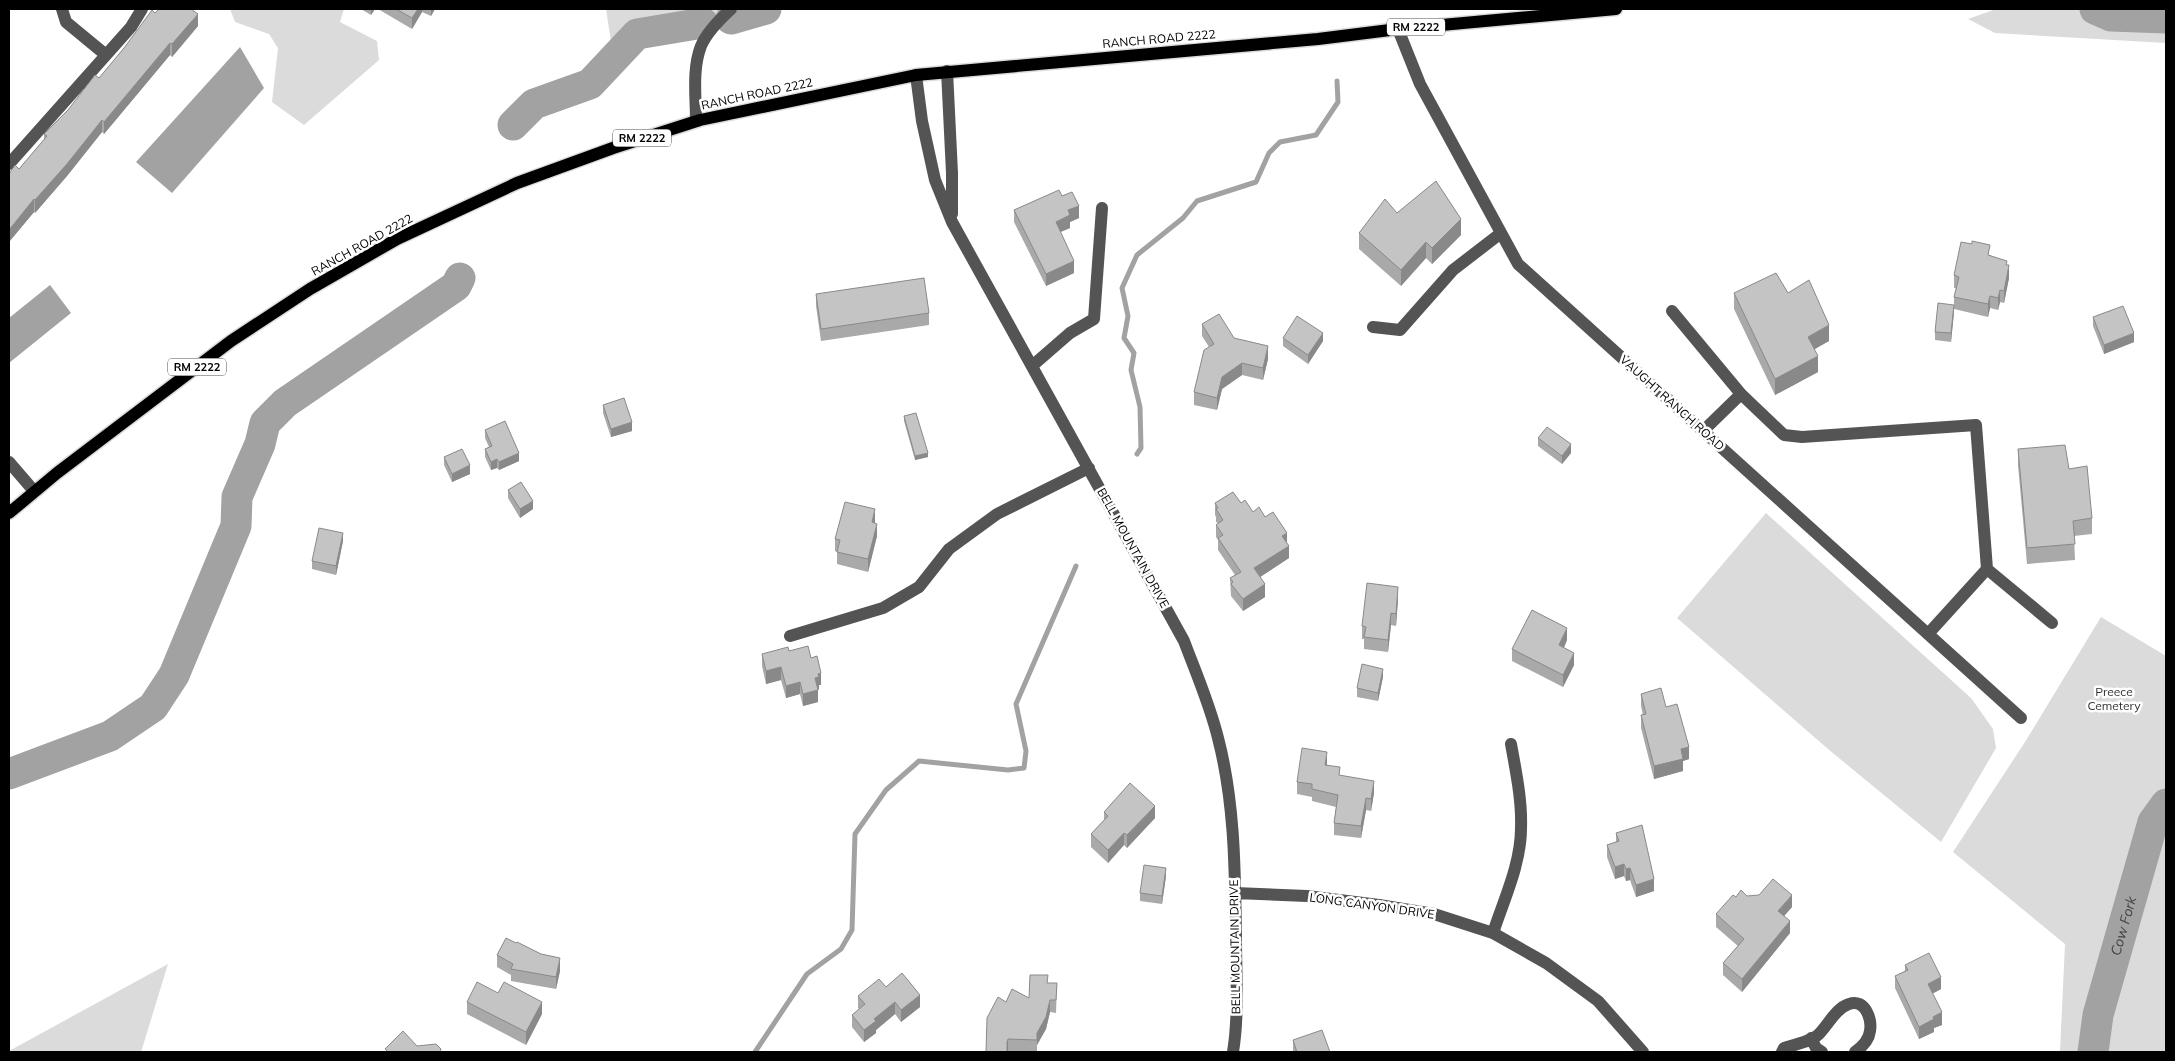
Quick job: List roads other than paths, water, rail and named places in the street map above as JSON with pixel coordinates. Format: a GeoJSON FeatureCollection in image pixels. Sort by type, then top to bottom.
{"type":"FeatureCollection","features":[{"type":"Feature","properties":{"kind":"main road","name":"RANCH ROAD 2222"},"geometry":{"type":"LineString","coordinates":[[9,513],[34,491],[231,341],[310,289],[397,239],[517,184],[613,148],[696,121],[916,74],[1318,39],[1398,29],[1616,9]]}},
{"type":"Feature","properties":{"kind":"street"},"geometry":{"type":"LineString","coordinates":[[62,9],[66,22],[106,55]]}},
{"type":"Feature","properties":{"kind":"street"},"geometry":{"type":"LineString","coordinates":[[9,164],[131,26],[142,9]]}},
{"type":"Feature","properties":{"kind":"street"},"geometry":{"type":"LineString","coordinates":[[696,121],[697,62],[702,44],[717,22],[731,9]]}},
{"type":"Feature","properties":{"kind":"street","name":"VAUGHT RANCH ROAD"},"geometry":{"type":"LineString","coordinates":[[1398,29],[1420,84],[1518,264],[2021,718]]}},
{"type":"Feature","properties":{"kind":"street"},"geometry":{"type":"LineString","coordinates":[[946,71],[952,173],[952,222]]}},
{"type":"Feature","properties":{"kind":"street","name":"BELL MOUNTAIN DRIVE"},"geometry":{"type":"LineString","coordinates":[[916,74],[922,121],[935,180],[952,222],[1184,641],[1206,698],[1218,738],[1227,785],[1235,893],[1236,996],[1233,1052]]}},
{"type":"Feature","properties":{"kind":"street"},"geometry":{"type":"LineString","coordinates":[[1032,366],[1070,333],[1094,319],[1102,208]]}},
{"type":"Feature","properties":{"kind":"street"},"geometry":{"type":"LineString","coordinates":[[1374,328],[1400,330],[1453,270],[1502,233]]}},
{"type":"Feature","properties":{"kind":"street"},"geometry":{"type":"LineString","coordinates":[[1672,312],[1741,394],[1784,435],[1802,437],[1976,425],[1987,569],[2052,623]]}},
{"type":"Feature","properties":{"kind":"street"},"geometry":{"type":"LineString","coordinates":[[1703,431],[1741,394]]}},
{"type":"Feature","properties":{"kind":"street"},"geometry":{"type":"LineString","coordinates":[[9,462],[34,491]]}},
{"type":"Feature","properties":{"kind":"street"},"geometry":{"type":"LineString","coordinates":[[790,636],[883,608],[919,587],[949,550],[997,514],[1089,468]]}},
{"type":"Feature","properties":{"kind":"street"},"geometry":{"type":"LineString","coordinates":[[1928,634],[1987,569]]}},
{"type":"Feature","properties":{"kind":"street"},"geometry":{"type":"LineString","coordinates":[[1493,932],[1516,865],[1522,829],[1519,789],[1511,744]]}},
{"type":"Feature","properties":{"kind":"street","name":"LONG CANYON DRIVE"},"geometry":{"type":"LineString","coordinates":[[1235,893],[1307,896],[1380,905],[1434,914],[1493,932],[1546,963],[1598,1000],[1643,1052]]}},
{"type":"Feature","properties":{"kind":"street"},"geometry":{"type":"LineString","coordinates":[[1782,1052],[1784,1048],[1818,1035],[1829,1021],[1848,1004],[1857,1003],[1864,1007],[1870,1018],[1870,1033],[1863,1046],[1855,1052]]}},
{"type":"Feature","properties":{"kind":"street"},"geometry":{"type":"LineString","coordinates":[[1811,1038],[1816,1048],[1822,1052]]}},
{"type":"Feature","properties":{"kind":"waterway"},"geometry":{"type":"LineString","coordinates":[[731,19],[766,9]]}},
{"type":"Feature","properties":{"kind":"waterway"},"geometry":{"type":"LineString","coordinates":[[2095,9],[2111,16],[2166,18]]}},
{"type":"Feature","properties":{"kind":"waterway"},"geometry":{"type":"LineString","coordinates":[[513,125],[534,104],[590,84],[637,34],[703,23]]}},
{"type":"Feature","properties":{"kind":"waterway"},"geometry":{"type":"LineString","coordinates":[[1137,454],[1141,448],[1140,407],[1131,370],[1134,353],[1124,338],[1128,316],[1122,288],[1137,255],[1183,218],[1197,201],[1256,182],[1269,153],[1280,142],[1316,135],[1338,102],[1337,81]]}},
{"type":"Feature","properties":{"kind":"waterway"},"geometry":{"type":"LineString","coordinates":[[9,774],[110,736],[153,707],[174,675],[236,526],[237,497],[260,444],[265,423],[285,403],[456,286],[460,278]]}},
{"type":"Feature","properties":{"kind":"waterway"},"geometry":{"type":"LineString","coordinates":[[755,1052],[807,974],[841,949],[852,930],[855,834],[886,790],[919,761],[1008,770],[1024,768],[1026,751],[1016,704],[1076,566]]}},
{"type":"Feature","properties":{"kind":"waterway","name":"Cow Fork"},"geometry":{"type":"LineString","coordinates":[[2093,1052],[2098,1015],[2153,822],[2166,804]]}},
{"type":"Feature","properties":{"kind":"park label","name":"Preece Cemetery"},"geometry":{"type":"Point","coordinates":[2114,699]}}]}
